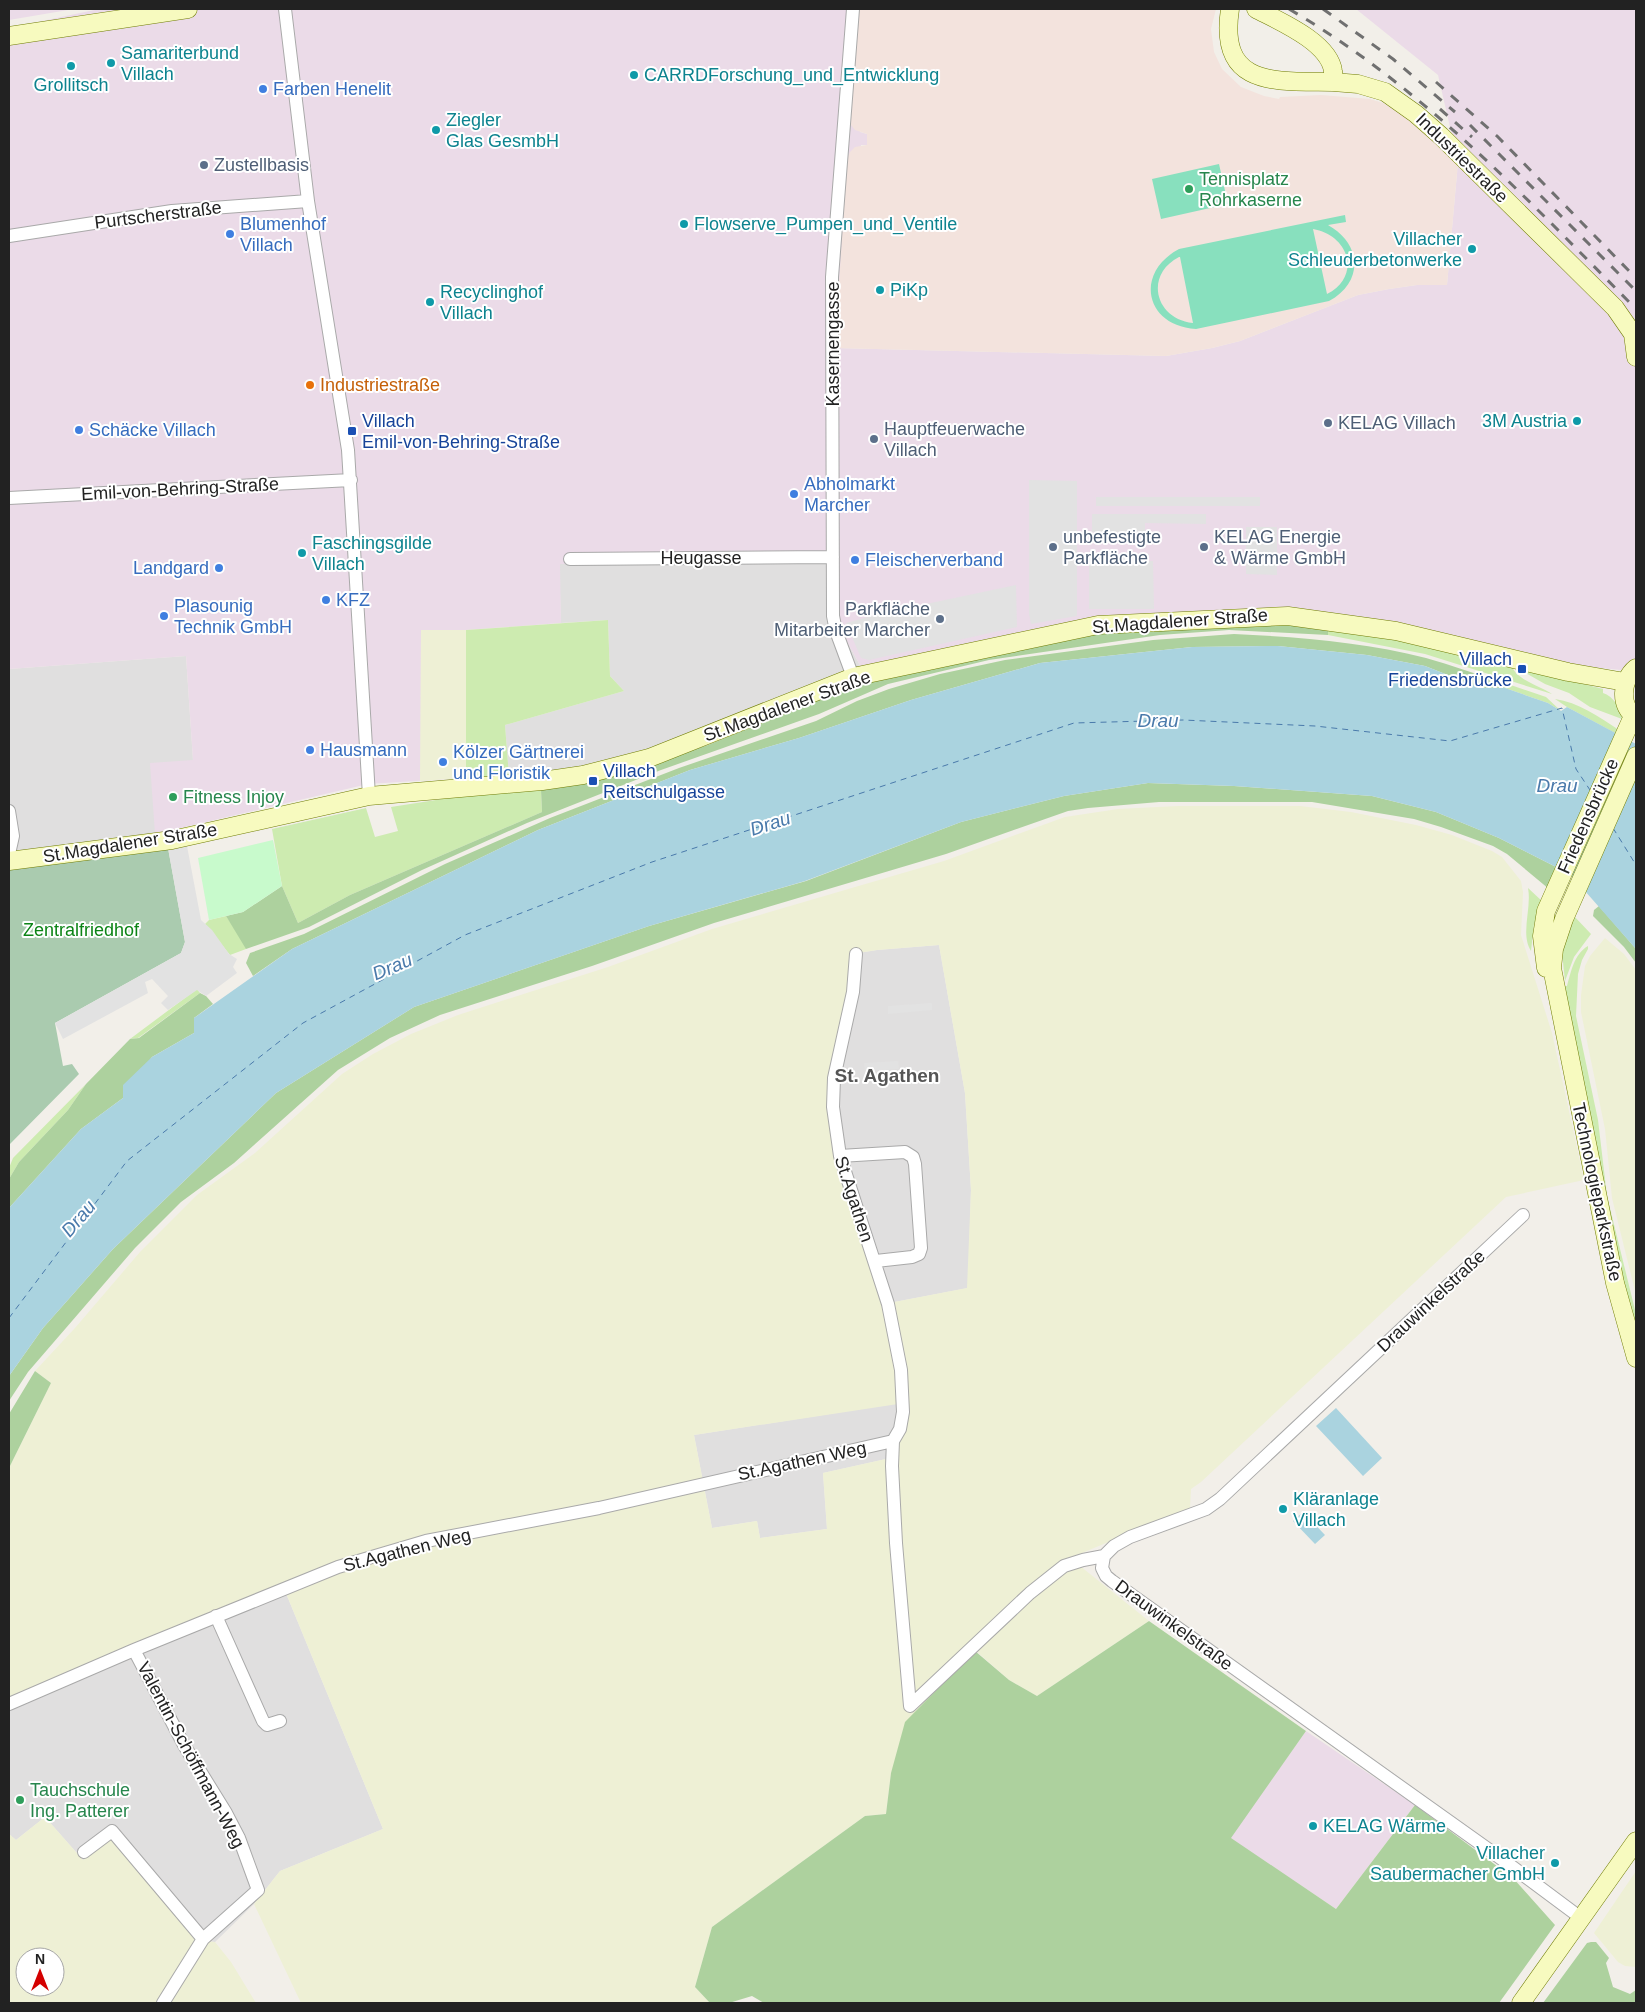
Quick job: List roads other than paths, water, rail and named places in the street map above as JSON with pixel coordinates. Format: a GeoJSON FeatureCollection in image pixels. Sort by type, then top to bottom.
{"type":"FeatureCollection","features":[{"type":"Feature","properties":{"kind":"street"},"geometry":{"type":"LineString","coordinates":[[9,36],[188,9]]}},
{"type":"Feature","properties":{"kind":"street"},"geometry":{"type":"LineString","coordinates":[[285,9],[308,201],[346,433],[351,480],[369,796]]}},
{"type":"Feature","properties":{"kind":"street","name":"Kasernengasse"},"geometry":{"type":"LineString","coordinates":[[853,9],[832,277],[834,623],[853,677]]}},
{"type":"Feature","properties":{"kind":"street","name":"Industriestraße"},"geometry":{"type":"LineString","coordinates":[[1230,9],[1227,32],[1229,47],[1244,69],[1260,78],[1279,81],[1358,84],[1386,92],[1404,104],[1441,136],[1615,308],[1633,334],[1636,357]]}},
{"type":"Feature","properties":{"kind":"street"},"geometry":{"type":"LineString","coordinates":[[1256,9],[1316,44],[1330,60],[1333,82]]}},
{"type":"Feature","properties":{"kind":"street","name":"Purtscherstraße"},"geometry":{"type":"LineString","coordinates":[[9,236],[172,211],[308,201]]}},
{"type":"Feature","properties":{"kind":"street","name":"Emil-von-Behring-Straße"},"geometry":{"type":"LineString","coordinates":[[9,498],[351,480]]}},
{"type":"Feature","properties":{"kind":"street","name":"Heugasse"},"geometry":{"type":"LineString","coordinates":[[570,559],[833,557]]}},
{"type":"Feature","properties":{"kind":"street","name":"St.Magdalener Straße"},"geometry":{"type":"LineString","coordinates":[[9,861],[172,840],[369,796],[542,781],[583,775],[649,758],[853,677],[1098,625],[1281,616],[1396,631],[1521,662],[1631,675],[1624,697],[1633,718]]}},
{"type":"Feature","properties":{"kind":"street","name":"Friedensbrücke"},"geometry":{"type":"LineString","coordinates":[[1546,911],[1633,718]]}},
{"type":"Feature","properties":{"kind":"street","name":"Friedensbrücke"},"geometry":{"type":"LineString","coordinates":[[1564,919],[1636,756]]}},
{"type":"Feature","properties":{"kind":"street"},"geometry":{"type":"LineString","coordinates":[[9,811],[12,836],[9,861]]}},
{"type":"Feature","properties":{"kind":"street","name":"Technologieparkstraße"},"geometry":{"type":"LineString","coordinates":[[1546,911],[1542,929],[1544,958],[1548,978],[1563,1024]]}},
{"type":"Feature","properties":{"kind":"street","name":"Technologieparkstraße"},"geometry":{"type":"LineString","coordinates":[[1564,919],[1554,949],[1552,968],[1615,1283],[1636,1358]]}},
{"type":"Feature","properties":{"kind":"street","name":"St.Agathen"},"geometry":{"type":"LineString","coordinates":[[856,954],[853,992],[834,1078],[833,1107],[840,1156],[867,1242],[876,1261],[888,1304],[901,1370],[903,1412],[900,1429],[893,1441]]}},
{"type":"Feature","properties":{"kind":"street"},"geometry":{"type":"LineString","coordinates":[[840,1156],[905,1152],[913,1157],[922,1248],[919,1254],[912,1257],[876,1261]]}},
{"type":"Feature","properties":{"kind":"street","name":"Drauwinkelstraße"},"geometry":{"type":"LineString","coordinates":[[1523,1215],[1220,1499],[1206,1509],[1130,1537],[1114,1546],[1104,1556],[1102,1568],[1106,1576],[1112,1581],[1499,1857],[1581,1918]]}},
{"type":"Feature","properties":{"kind":"street","name":"St.Agathen Weg"},"geometry":{"type":"LineString","coordinates":[[9,1704],[134,1650],[338,1567],[426,1541],[600,1508],[893,1441],[892,1466],[896,1543],[910,1706],[1015,1606],[1064,1566],[1104,1556]]}},
{"type":"Feature","properties":{"kind":"street"},"geometry":{"type":"LineString","coordinates":[[216,1616],[263,1721],[267,1725],[280,1721]]}},
{"type":"Feature","properties":{"kind":"street","name":"Valentin-Schöffmann-Weg"},"geometry":{"type":"LineString","coordinates":[[134,1650],[184,1745],[226,1813],[239,1838],[258,1890],[203,1939]]}},
{"type":"Feature","properties":{"kind":"street"},"geometry":{"type":"LineString","coordinates":[[84,1852],[112,1831],[203,1939],[163,2003]]}},
{"type":"Feature","properties":{"kind":"street"},"geometry":{"type":"LineString","coordinates":[[1522,2003],[1636,1842]]}},
{"type":"Feature","properties":{"kind":"water","name":"Drau"},"geometry":{"type":"Polygon","coordinates":[[[1278,646],[1367,655],[1425,666],[1481,688],[1505,688],[1548,703],[1561,711],[1567,707],[1636,744],[1636,949],[1570,874],[1499,838],[1436,812],[1372,796],[1234,786],[1148,783],[1064,796],[961,822],[805,881],[649,926],[414,1007],[276,1093],[113,1249],[43,1328],[9,1376],[9,1208],[81,1129],[123,1098],[123,1085],[152,1057],[194,1033],[194,1018],[292,949],[538,830],[690,770],[799,738],[911,700],[1040,663],[1192,647],[1278,646]]]}},
{"type":"Feature","properties":{"kind":"water"},"geometry":{"type":"Polygon","coordinates":[[[1336,1408],[1382,1458],[1363,1476],[1316,1426],[1336,1408]]]}},
{"type":"Feature","properties":{"kind":"water"},"geometry":{"type":"Polygon","coordinates":[[[1303,1512],[1325,1535],[1315,1544],[1293,1521],[1303,1512]]]}},
{"type":"Feature","properties":{"kind":"railway"},"geometry":{"type":"LineString","coordinates":[[1289,9],[1385,73],[1429,109],[1514,187],[1636,309]]}},
{"type":"Feature","properties":{"kind":"railway"},"geometry":{"type":"LineString","coordinates":[[1323,9],[1393,59],[1455,112]]}},
{"type":"Feature","properties":{"kind":"railway"},"geometry":{"type":"LineString","coordinates":[[1436,82],[1497,136],[1636,278]]}},
{"type":"Feature","properties":{"kind":"railway"},"geometry":{"type":"LineString","coordinates":[[1440,109],[1472,137]]}},
{"type":"Feature","properties":{"kind":"railway"},"geometry":{"type":"LineString","coordinates":[[1470,125],[1636,291]]}},
{"type":"Feature","properties":{"kind":"place","name":"Samariterbund Villach"},"geometry":{"type":"Point","coordinates":[111,63]}},
{"type":"Feature","properties":{"kind":"place","name":"Grollitsch"},"geometry":{"type":"Point","coordinates":[71,66]}},
{"type":"Feature","properties":{"kind":"place","name":"CARRDForschung_und_Entwicklung"},"geometry":{"type":"Point","coordinates":[634,75]}},
{"type":"Feature","properties":{"kind":"place","name":"Farben Henelit"},"geometry":{"type":"Point","coordinates":[263,89]}},
{"type":"Feature","properties":{"kind":"place","name":"Ziegler Glas GesmbH"},"geometry":{"type":"Point","coordinates":[436,130]}},
{"type":"Feature","properties":{"kind":"place","name":"Zustellbasis"},"geometry":{"type":"Point","coordinates":[204,165]}},
{"type":"Feature","properties":{"kind":"place","name":"Tennisplatz Rohrkaserne"},"geometry":{"type":"Point","coordinates":[1189,189]}},
{"type":"Feature","properties":{"kind":"place","name":"Flowserve_Pumpen_und_Ventile"},"geometry":{"type":"Point","coordinates":[684,224]}},
{"type":"Feature","properties":{"kind":"place","name":"Blumenhof Villach"},"geometry":{"type":"Point","coordinates":[230,234]}},
{"type":"Feature","properties":{"kind":"place","name":"Villacher Schleuderbetonwerke"},"geometry":{"type":"Point","coordinates":[1472,249]}},
{"type":"Feature","properties":{"kind":"place","name":"PiKp"},"geometry":{"type":"Point","coordinates":[880,290]}},
{"type":"Feature","properties":{"kind":"place","name":"Recyclinghof Villach"},"geometry":{"type":"Point","coordinates":[430,302]}},
{"type":"Feature","properties":{"kind":"place","name":"Industriestraße"},"geometry":{"type":"Point","coordinates":[310,385]}},
{"type":"Feature","properties":{"kind":"place","name":"3M Austria"},"geometry":{"type":"Point","coordinates":[1577,421]}},
{"type":"Feature","properties":{"kind":"place","name":"KELAG Villach"},"geometry":{"type":"Point","coordinates":[1328,423]}},
{"type":"Feature","properties":{"kind":"place","name":"Schäcke Villach"},"geometry":{"type":"Point","coordinates":[79,430]}},
{"type":"Feature","properties":{"kind":"place","name":"Villach Emil-von-Behring-Straße"},"geometry":{"type":"Point","coordinates":[352,431]}},
{"type":"Feature","properties":{"kind":"place","name":"Hauptfeuerwache Villach"},"geometry":{"type":"Point","coordinates":[874,439]}},
{"type":"Feature","properties":{"kind":"place","name":"Abholmarkt Marcher"},"geometry":{"type":"Point","coordinates":[794,494]}},
{"type":"Feature","properties":{"kind":"place","name":"unbefestigte Parkfläche"},"geometry":{"type":"Point","coordinates":[1053,547]}},
{"type":"Feature","properties":{"kind":"place","name":"KELAG Energie & Wärme GmbH"},"geometry":{"type":"Point","coordinates":[1204,547]}},
{"type":"Feature","properties":{"kind":"place","name":"Faschingsgilde Villach"},"geometry":{"type":"Point","coordinates":[302,553]}},
{"type":"Feature","properties":{"kind":"place","name":"Fleischerverband"},"geometry":{"type":"Point","coordinates":[855,560]}},
{"type":"Feature","properties":{"kind":"place","name":"Landgard"},"geometry":{"type":"Point","coordinates":[219,568]}},
{"type":"Feature","properties":{"kind":"place","name":"KFZ"},"geometry":{"type":"Point","coordinates":[326,600]}},
{"type":"Feature","properties":{"kind":"place","name":"Plasounig Technik GmbH"},"geometry":{"type":"Point","coordinates":[164,616]}},
{"type":"Feature","properties":{"kind":"place","name":"Parkfläche Mitarbeiter Marcher"},"geometry":{"type":"Point","coordinates":[940,619]}},
{"type":"Feature","properties":{"kind":"place","name":"Villach Friedensbrücke"},"geometry":{"type":"Point","coordinates":[1522,669]}},
{"type":"Feature","properties":{"kind":"place","name":"Hausmann"},"geometry":{"type":"Point","coordinates":[310,750]}},
{"type":"Feature","properties":{"kind":"place","name":"Kölzer Gärtnerei und Floristik"},"geometry":{"type":"Point","coordinates":[443,762]}},
{"type":"Feature","properties":{"kind":"place","name":"Villach Reitschulgasse"},"geometry":{"type":"Point","coordinates":[593,781]}},
{"type":"Feature","properties":{"kind":"place","name":"Fitness Injoy"},"geometry":{"type":"Point","coordinates":[173,797]}},
{"type":"Feature","properties":{"kind":"place","name":"Kläranlage Villach"},"geometry":{"type":"Point","coordinates":[1283,1509]}},
{"type":"Feature","properties":{"kind":"place","name":"Tauchschule Ing. Patterer"},"geometry":{"type":"Point","coordinates":[20,1800]}},
{"type":"Feature","properties":{"kind":"place","name":"KELAG Wärme"},"geometry":{"type":"Point","coordinates":[1313,1826]}},
{"type":"Feature","properties":{"kind":"place","name":"Villacher Saubermacher GmbH"},"geometry":{"type":"Point","coordinates":[1555,1863]}},
{"type":"Feature","properties":{"kind":"district","name":"St. Agathen"},"geometry":{"type":"Point","coordinates":[887,1075]}},
{"type":"Feature","properties":{"kind":"park label","name":"Zentralfriedhof"},"geometry":{"type":"Point","coordinates":[81,930]}}]}
